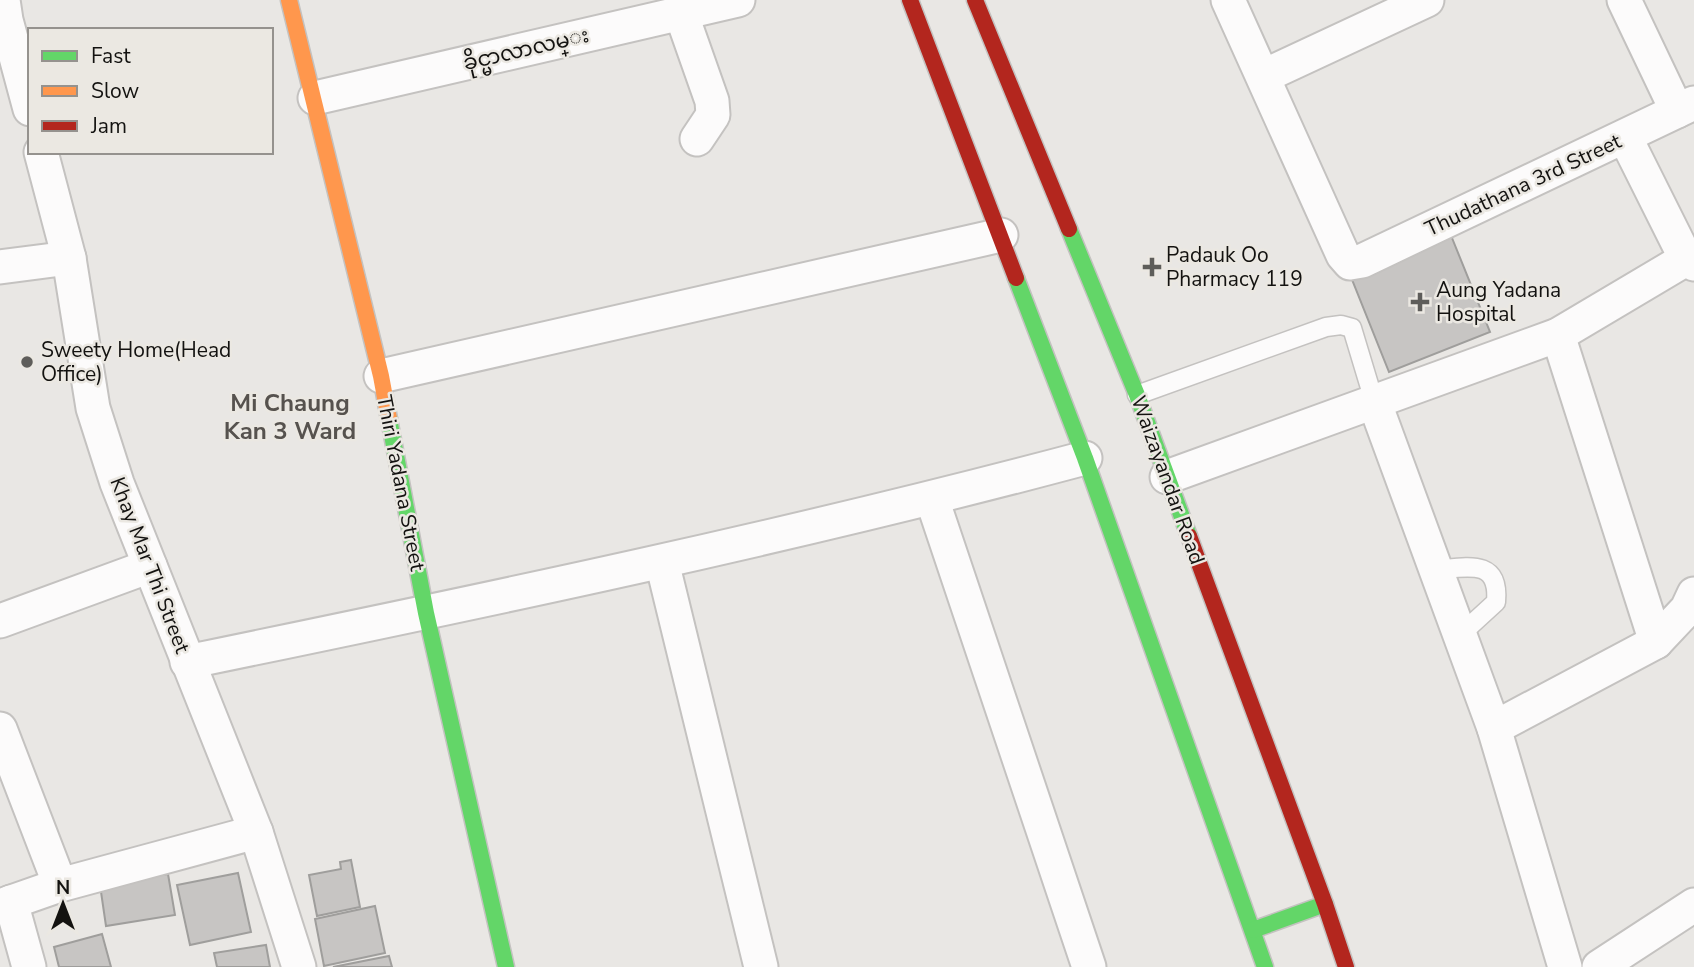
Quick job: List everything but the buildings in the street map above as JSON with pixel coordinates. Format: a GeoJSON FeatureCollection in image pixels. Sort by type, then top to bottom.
{"type":"FeatureCollection","features":[{"type":"Feature","properties":{"kind":"main road","name":"Thiri Yadana Street"},"geometry":{"type":"LineString","coordinates":[[289,0],[381,376],[426,613],[506,967]]}},
{"type":"Feature","properties":{"kind":"main road"},"geometry":{"type":"LineString","coordinates":[[911,0],[1086,458],[1265,967]]}},
{"type":"Feature","properties":{"kind":"main road","name":"Waizayandar Road"},"geometry":{"type":"LineString","coordinates":[[975,0],[1137,395],[1346,967]]}},
{"type":"Feature","properties":{"kind":"main road"},"geometry":{"type":"LineString","coordinates":[[1253,930],[1325,904]]}},
{"type":"Feature","properties":{"kind":"street","name":"ခိုင္မာလာလမ္း"},"geometry":{"type":"LineString","coordinates":[[315,98],[738,0]]}},
{"type":"Feature","properties":{"kind":"street"},"geometry":{"type":"LineString","coordinates":[[1228,0],[1264,76],[1427,0]]}},
{"type":"Feature","properties":{"kind":"street"},"geometry":{"type":"LineString","coordinates":[[1624,0],[1685,107]]}},
{"type":"Feature","properties":{"kind":"street"},"geometry":{"type":"LineString","coordinates":[[3,13],[28,102]]}},
{"type":"Feature","properties":{"kind":"street"},"geometry":{"type":"LineString","coordinates":[[681,13],[712,101],[713,115],[697,139]]}},
{"type":"Feature","properties":{"kind":"street","name":"Thudathana 3rd Street"},"geometry":{"type":"LineString","coordinates":[[1264,76],[1343,254],[1350,263],[1362,261],[1685,107]]}},
{"type":"Feature","properties":{"kind":"street"},"geometry":{"type":"LineString","coordinates":[[1167,477],[1558,335],[1690,261],[1625,137]]}},
{"type":"Feature","properties":{"kind":"street","name":"Khay Mar Thi Street"},"geometry":{"type":"LineString","coordinates":[[42,154],[69,258],[93,408],[117,483],[256,832],[299,967]]}},
{"type":"Feature","properties":{"kind":"street"},"geometry":{"type":"LineString","coordinates":[[381,376],[1001,235]]}},
{"type":"Feature","properties":{"kind":"street"},"geometry":{"type":"LineString","coordinates":[[0,267],[69,258]]}},
{"type":"Feature","properties":{"kind":"street"},"geometry":{"type":"LineString","coordinates":[[1558,335],[1656,642]]}},
{"type":"Feature","properties":{"kind":"street"},"geometry":{"type":"LineString","coordinates":[[1374,401],[1494,728],[1565,967]]}},
{"type":"Feature","properties":{"kind":"street"},"geometry":{"type":"LineString","coordinates":[[187,662],[662,562],[932,499],[1086,458]]}},
{"type":"Feature","properties":{"kind":"street"},"geometry":{"type":"LineString","coordinates":[[932,499],[1089,967]]}},
{"type":"Feature","properties":{"kind":"street"},"geometry":{"type":"LineString","coordinates":[[662,562],[761,967]]}},
{"type":"Feature","properties":{"kind":"street"},"geometry":{"type":"LineString","coordinates":[[0,621],[150,566]]}},
{"type":"Feature","properties":{"kind":"street"},"geometry":{"type":"LineString","coordinates":[[1494,728],[1656,642],[1687,609],[1694,594]]}},
{"type":"Feature","properties":{"kind":"street"},"geometry":{"type":"LineString","coordinates":[[0,729],[60,886]]}},
{"type":"Feature","properties":{"kind":"street"},"geometry":{"type":"LineString","coordinates":[[29,967],[6,904],[60,886],[256,832]]}},
{"type":"Feature","properties":{"kind":"street"},"geometry":{"type":"LineString","coordinates":[[1599,967],[1694,905]]}},
{"type":"Feature","properties":{"kind":"lane"},"geometry":{"type":"LineString","coordinates":[[1137,395],[1326,327],[1341,325],[1352,328],[1374,401]]}},
{"type":"Feature","properties":{"kind":"lane"},"geometry":{"type":"LineString","coordinates":[[1436,570],[1479,566],[1489,572],[1497,590],[1496,602],[1460,635]]}},
{"type":"Feature","properties":{"kind":"traffic: fast"},"geometry":{"type":"LineString","coordinates":[[1069,229],[1137,395],[1189,536]]}},
{"type":"Feature","properties":{"kind":"traffic: fast"},"geometry":{"type":"LineString","coordinates":[[1016,278],[1085,458],[1265,967]]}},
{"type":"Feature","properties":{"kind":"traffic: fast"},"geometry":{"type":"LineString","coordinates":[[389,419],[426,613],[506,967]]}},
{"type":"Feature","properties":{"kind":"traffic: fast"},"geometry":{"type":"LineString","coordinates":[[1253,930],[1325,904]]}},
{"type":"Feature","properties":{"kind":"traffic: slow"},"geometry":{"type":"LineString","coordinates":[[289,0],[381,376],[389,419]]}},
{"type":"Feature","properties":{"kind":"traffic: jam"},"geometry":{"type":"LineString","coordinates":[[910,0],[1016,278]]}},
{"type":"Feature","properties":{"kind":"traffic: jam"},"geometry":{"type":"LineString","coordinates":[[975,0],[1069,229]]}},
{"type":"Feature","properties":{"kind":"traffic: jam"},"geometry":{"type":"LineString","coordinates":[[1189,536],[1346,967]]}},
{"type":"Feature","properties":{"kind":"place","name":"Padauk Oo Pharmacy 119"},"geometry":{"type":"Point","coordinates":[1152,267]}},
{"type":"Feature","properties":{"kind":"place","name":"Aung Yadana Hospital"},"geometry":{"type":"Point","coordinates":[1420,302]}},
{"type":"Feature","properties":{"kind":"place","name":"Sweety Home(Head Office)"},"geometry":{"type":"Point","coordinates":[27,362]}},
{"type":"Feature","properties":{"kind":"district","name":"Mi Chaung Kan 3 Ward"},"geometry":{"type":"Point","coordinates":[290,417]}}]}
